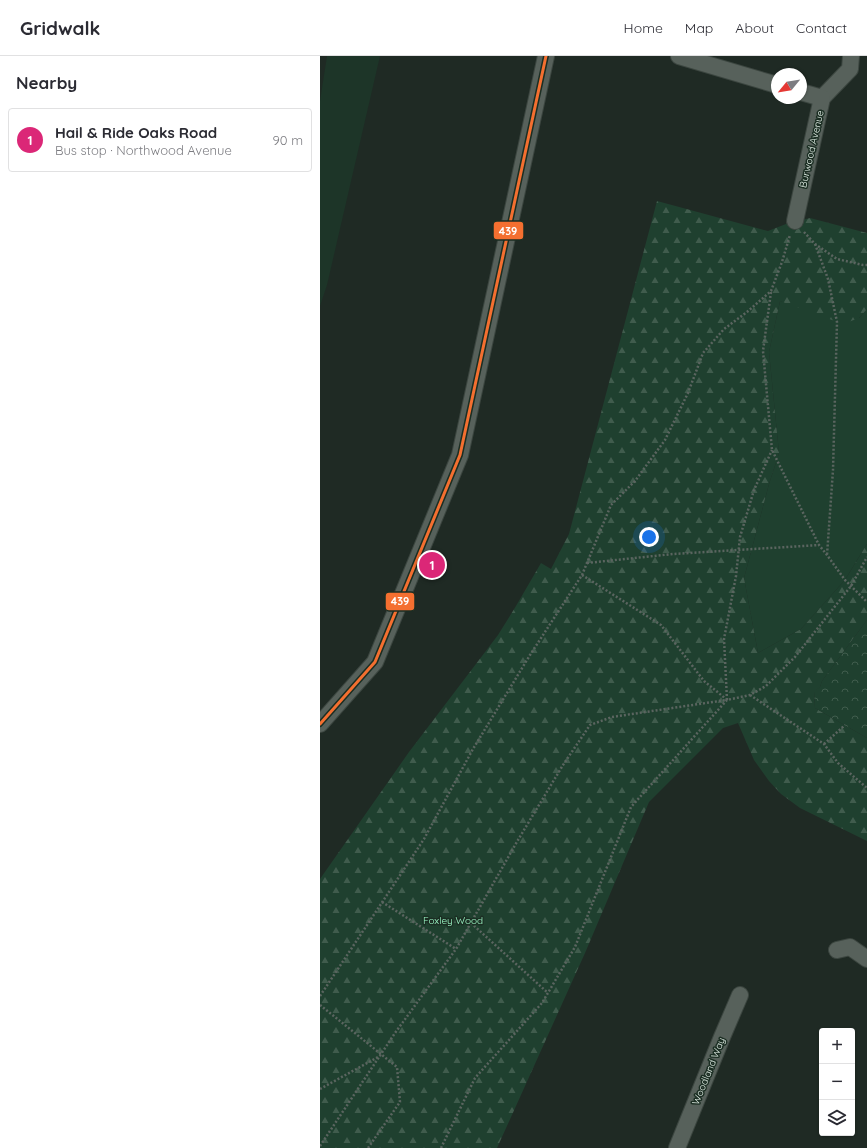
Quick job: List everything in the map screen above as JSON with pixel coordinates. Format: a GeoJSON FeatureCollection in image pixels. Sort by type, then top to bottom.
{"type":"FeatureCollection","features":[{"type":"Feature","properties":{"kind":"street"},"geometry":{"type":"LineString","coordinates":[[320,724],[375,662],[460,454],[546,56]]}},
{"type":"Feature","properties":{"kind":"street"},"geometry":{"type":"LineString","coordinates":[[679,56],[771,83]]}},
{"type":"Feature","properties":{"kind":"street"},"geometry":{"type":"LineString","coordinates":[[822,98],[850,69],[851,56]]}},
{"type":"Feature","properties":{"kind":"street","name":"Burwood Avenue"},"geometry":{"type":"LineString","coordinates":[[795,222],[822,98],[807,94]]}},
{"type":"Feature","properties":{"kind":"street"},"geometry":{"type":"LineString","coordinates":[[836,950],[850,947],[867,959]]}},
{"type":"Feature","properties":{"kind":"street","name":"Woodland Way"},"geometry":{"type":"LineString","coordinates":[[677,1148],[740,995]]}},
{"type":"Feature","properties":{"kind":"path"},"geometry":{"type":"LineString","coordinates":[[795,222],[771,291],[763,351],[772,450],[819,545],[851,586],[867,602]]}},
{"type":"Feature","properties":{"kind":"path"},"geometry":{"type":"LineString","coordinates":[[828,555],[833,470],[837,322],[828,279],[815,244],[837,259],[867,265]]}},
{"type":"Feature","properties":{"kind":"path"},"geometry":{"type":"LineString","coordinates":[[320,996],[424,839],[473,749],[582,575],[610,505],[635,481],[665,440],[688,393],[703,353],[724,329],[747,312],[771,291]]}},
{"type":"Feature","properties":{"kind":"path"},"geometry":{"type":"LineString","coordinates":[[441,1148],[475,1078],[542,1003],[575,947],[631,807],[727,700],[724,639],[736,576],[740,537],[754,490],[772,450]]}},
{"type":"Feature","properties":{"kind":"path"},"geometry":{"type":"LineString","coordinates":[[587,563],[673,554],[819,545]]}},
{"type":"Feature","properties":{"kind":"path"},"geometry":{"type":"LineString","coordinates":[[320,1146],[380,1055],[456,949],[518,840],[563,765],[590,725],[612,717],[727,700],[750,695],[766,686],[795,657],[851,586],[867,558]]}},
{"type":"Feature","properties":{"kind":"path"},"geometry":{"type":"LineString","coordinates":[[582,575],[661,625],[704,681],[727,700]]}},
{"type":"Feature","properties":{"kind":"path"},"geometry":{"type":"LineString","coordinates":[[750,695],[824,744],[838,763],[867,788]]}},
{"type":"Feature","properties":{"kind":"path"},"geometry":{"type":"LineString","coordinates":[[824,744],[845,725]]}},
{"type":"Feature","properties":{"kind":"path"},"geometry":{"type":"LineString","coordinates":[[382,902],[456,949]]}},
{"type":"Feature","properties":{"kind":"path"},"geometry":{"type":"LineString","coordinates":[[471,923],[548,993]]}},
{"type":"Feature","properties":{"kind":"path"},"geometry":{"type":"LineString","coordinates":[[320,1005],[380,1055],[397,1067],[400,1102],[368,1148]]}},
{"type":"Feature","properties":{"kind":"path"},"geometry":{"type":"LineString","coordinates":[[320,1089],[380,1055]]}},
{"type":"Feature","properties":{"kind":"shaded area"},"geometry":{"type":"Polygon","coordinates":[[[327,56],[380,56],[327,285],[320,306],[320,101],[327,56]]]}},
{"type":"Feature","properties":{"kind":"green space","name":"Foxley Wood"},"geometry":{"type":"Polygon","coordinates":[[[657,201],[768,231],[786,224],[810,218],[867,233],[867,309],[859,318],[843,324],[780,301],[769,352],[779,453],[769,484],[744,578],[758,653],[801,629],[845,580],[867,544],[867,620],[822,681],[820,687],[814,692],[815,708],[867,738],[867,841],[800,808],[781,794],[769,781],[754,760],[738,723],[723,728],[649,802],[585,953],[497,1148],[320,1148],[320,879],[409,752],[498,635],[541,563],[551,569],[569,534],[657,201]]]}},
{"type":"Feature","properties":{"kind":"green space"},"geometry":{"type":"Polygon","coordinates":[[[780,301],[859,318],[867,309],[867,544],[845,580],[801,629],[758,653],[744,578],[769,484],[779,453],[769,352],[780,301]]]}},
{"type":"Feature","properties":{"kind":"green space"},"geometry":{"type":"Polygon","coordinates":[[[867,620],[867,738],[815,708],[814,691],[820,687],[822,681],[867,620]]]}},
{"type":"Feature","properties":{"kind":"transit line","name":"439"},"geometry":{"type":"LineString","coordinates":[[320,724],[375,662],[460,455],[546,56]]}},
{"type":"Feature","properties":{"kind":"place","name":"Hail & Ride Oaks Road"},"geometry":{"type":"Point","coordinates":[432,565]}}]}
